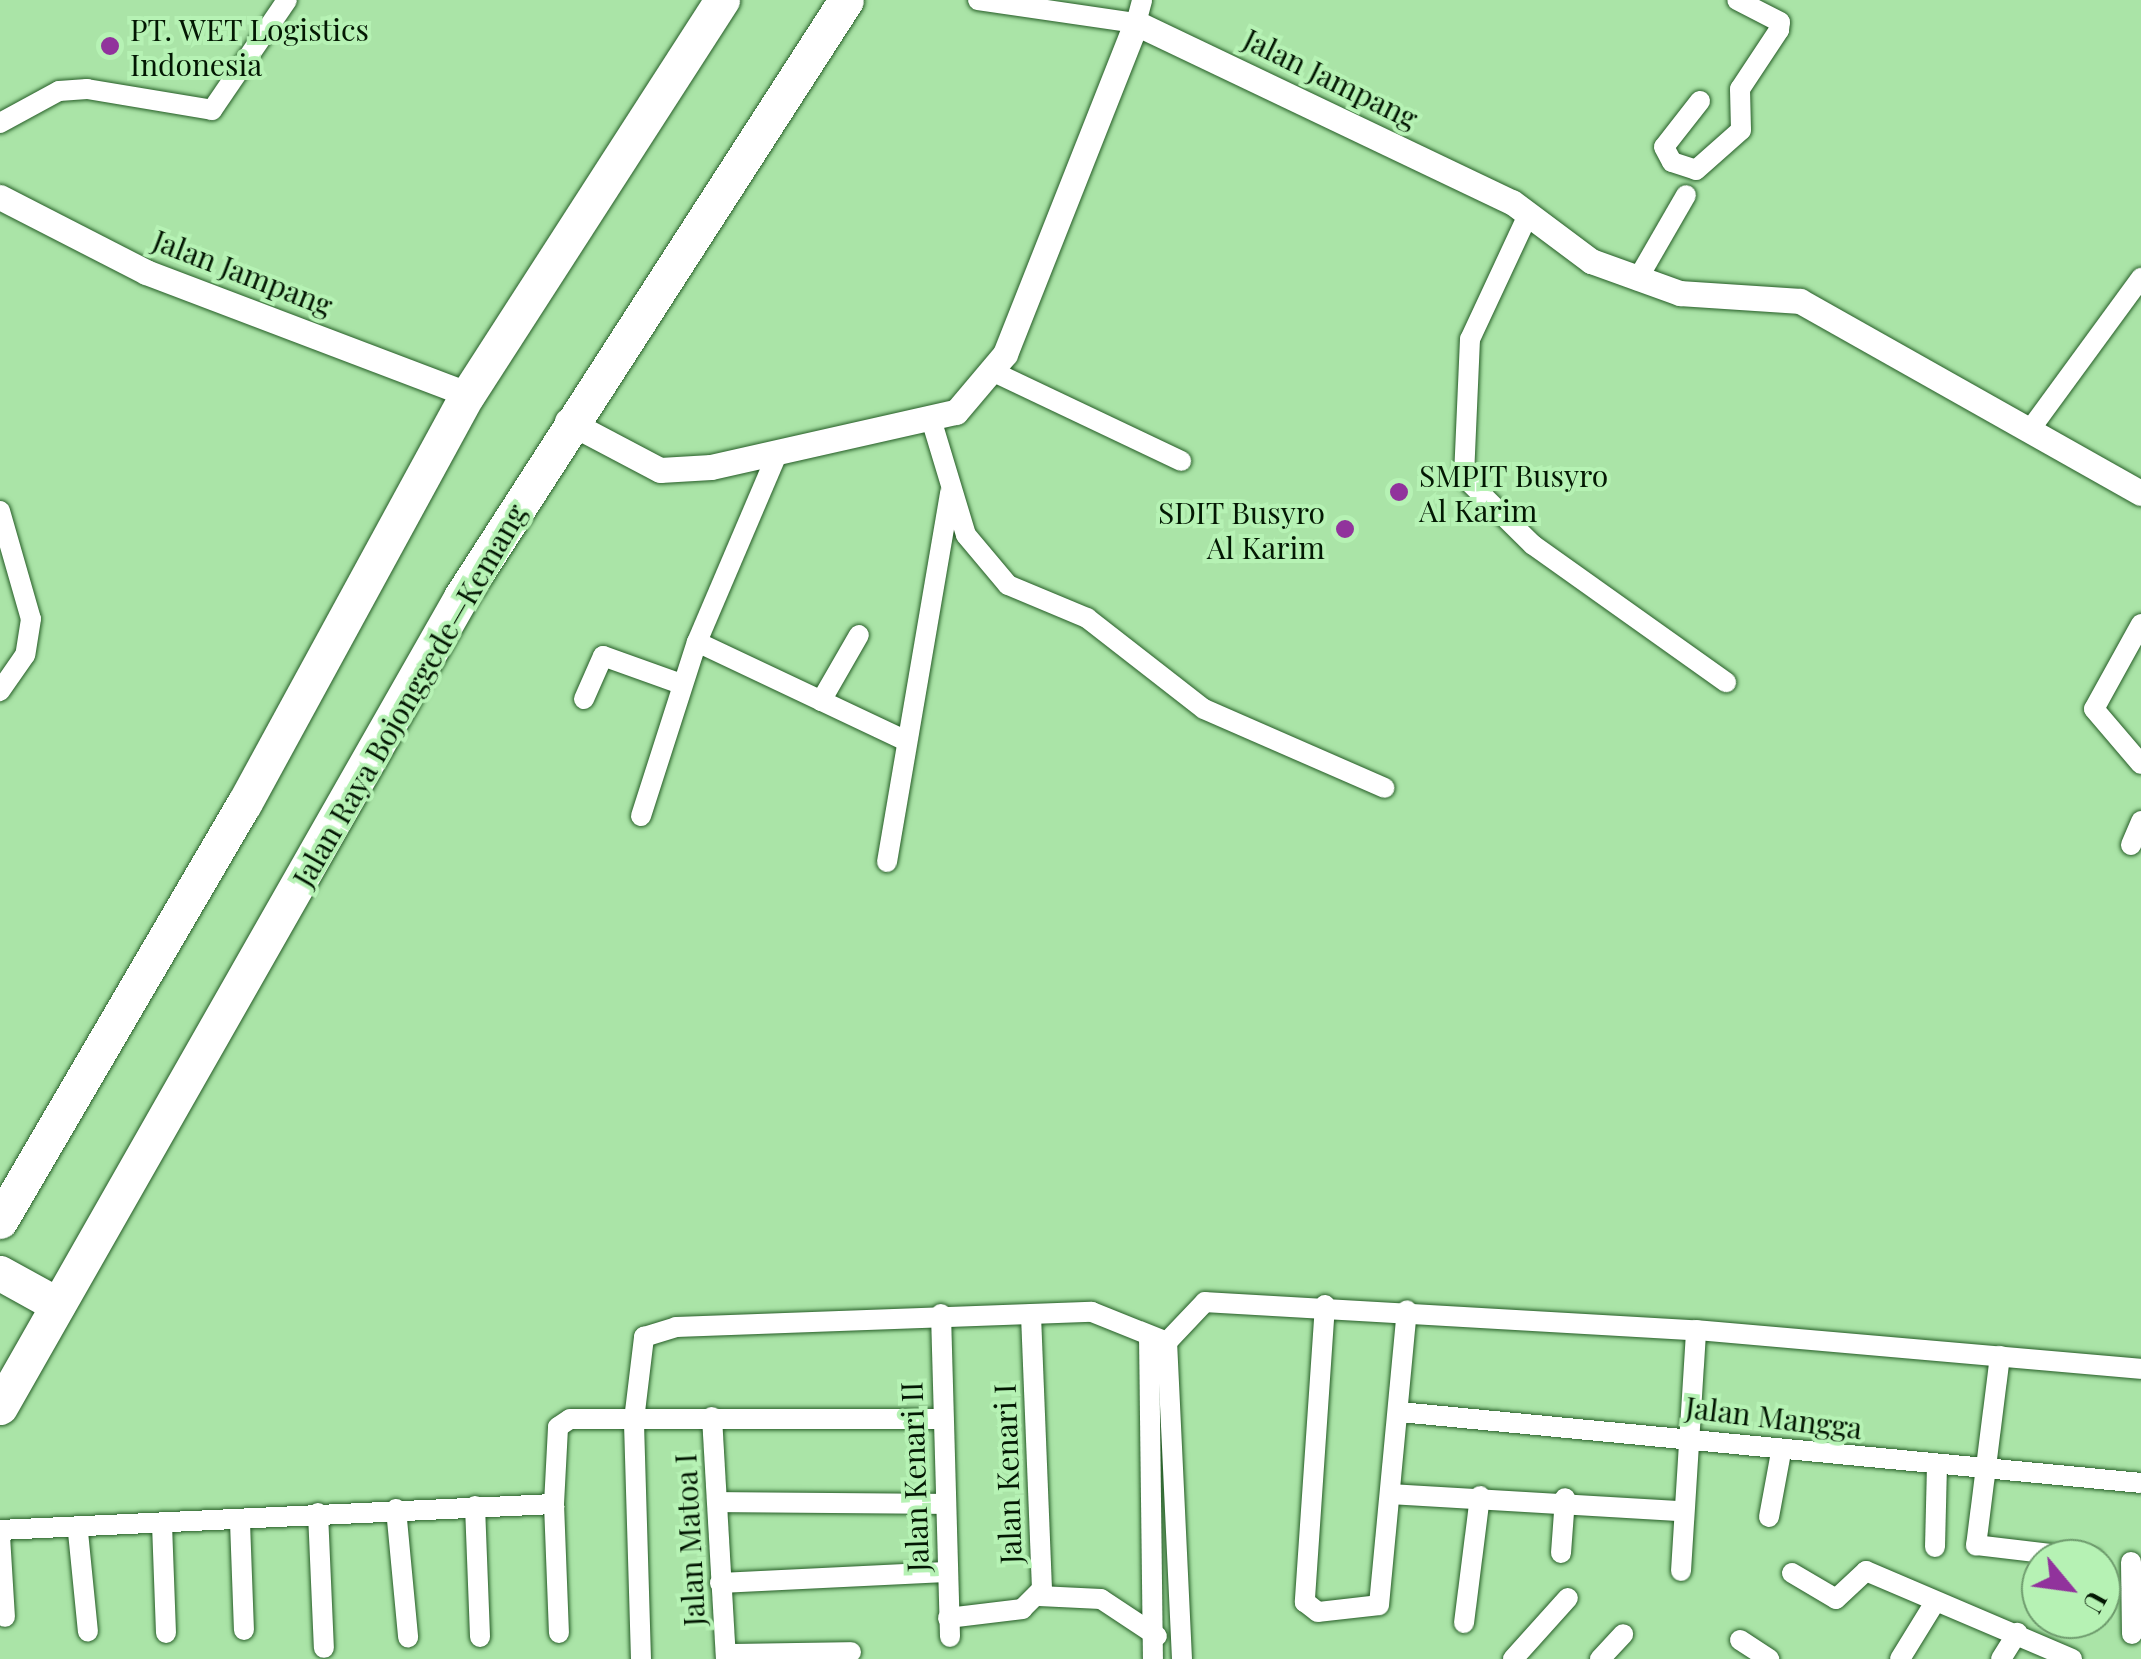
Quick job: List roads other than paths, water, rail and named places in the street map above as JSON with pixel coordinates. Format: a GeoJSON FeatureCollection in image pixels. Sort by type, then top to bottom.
{"type":"FeatureCollection","features":[{"type":"Feature","properties":{"kind":"highway"},"geometry":{"type":"LineString","coordinates":[[0,1221],[244,804],[468,394],[722,0]]}},
{"type":"Feature","properties":{"kind":"highway","name":"Jalan Raya Bojonggede—Kemang"},"geometry":{"type":"LineString","coordinates":[[0,1407],[567,421],[846,0]]}},
{"type":"Feature","properties":{"kind":"highway"},"geometry":{"type":"LineString","coordinates":[[0,1273],[58,1306]]}},
{"type":"Feature","properties":{"kind":"street"},"geometry":{"type":"LineString","coordinates":[[0,123],[58,91],[87,88],[212,110],[286,0]]}},
{"type":"Feature","properties":{"kind":"street"},"geometry":{"type":"LineString","coordinates":[[567,421],[660,470],[777,454],[931,420],[966,405],[996,373],[1139,11],[978,0]]}},
{"type":"Feature","properties":{"kind":"street"},"geometry":{"type":"LineString","coordinates":[[1700,102],[1664,147],[1672,162],[1696,170],[1740,130],[1740,90],[1780,30],[1780,22],[1737,0]]}},
{"type":"Feature","properties":{"kind":"street","name":"Jalan Jampang"},"geometry":{"type":"LineString","coordinates":[[1139,11],[1512,202],[1527,218],[1637,280],[1680,293],[1800,301],[2141,493]]}},
{"type":"Feature","properties":{"kind":"street"},"geometry":{"type":"LineString","coordinates":[[1637,280],[1686,195]]}},
{"type":"Feature","properties":{"kind":"street","name":"Jalan Jampang"},"geometry":{"type":"LineString","coordinates":[[0,197],[146,272],[468,394]]}},
{"type":"Feature","properties":{"kind":"street"},"geometry":{"type":"LineString","coordinates":[[1527,218],[1470,339],[1464,477],[1533,544],[1726,682]]}},
{"type":"Feature","properties":{"kind":"street"},"geometry":{"type":"LineString","coordinates":[[2030,431],[2141,278]]}},
{"type":"Feature","properties":{"kind":"street"},"geometry":{"type":"LineString","coordinates":[[996,373],[1181,460]]}},
{"type":"Feature","properties":{"kind":"street"},"geometry":{"type":"LineString","coordinates":[[931,420],[966,535],[1008,585],[1087,618],[1204,709],[1385,788]]}},
{"type":"Feature","properties":{"kind":"street"},"geometry":{"type":"LineString","coordinates":[[641,816],[696,642],[749,536],[777,454]]}},
{"type":"Feature","properties":{"kind":"street"},"geometry":{"type":"LineString","coordinates":[[888,862],[904,740],[951,480]]}},
{"type":"Feature","properties":{"kind":"street"},"geometry":{"type":"LineString","coordinates":[[0,512],[31,619],[26,654],[0,691]]}},
{"type":"Feature","properties":{"kind":"street"},"geometry":{"type":"LineString","coordinates":[[2141,624],[2094,709],[2141,764]]}},
{"type":"Feature","properties":{"kind":"street"},"geometry":{"type":"LineString","coordinates":[[821,701],[859,636]]}},
{"type":"Feature","properties":{"kind":"street"},"geometry":{"type":"LineString","coordinates":[[696,642],[904,740]]}},
{"type":"Feature","properties":{"kind":"street"},"geometry":{"type":"LineString","coordinates":[[584,699],[603,656],[682,684]]}},
{"type":"Feature","properties":{"kind":"street"},"geometry":{"type":"LineString","coordinates":[[2130,845],[2141,821]]}},
{"type":"Feature","properties":{"kind":"street"},"geometry":{"type":"LineString","coordinates":[[1158,1339],[1205,1302],[1325,1305],[1696,1330],[2141,1369]]}},
{"type":"Feature","properties":{"kind":"street"},"geometry":{"type":"LineString","coordinates":[[1325,1305],[1310,1610],[1378,1606],[1407,1310]]}},
{"type":"Feature","properties":{"kind":"street"},"geometry":{"type":"LineString","coordinates":[[642,1659],[634,1420],[636,1350],[654,1331],[941,1314],[1092,1312],[1158,1339]]}},
{"type":"Feature","properties":{"kind":"street","name":"Jalan Kenari II"},"geometry":{"type":"LineString","coordinates":[[941,1314],[940,1418],[949,1628]]}},
{"type":"Feature","properties":{"kind":"street","name":"Jalan Kenari I"},"geometry":{"type":"LineString","coordinates":[[949,1628],[1022,1609],[1039,1596],[1032,1314]]}},
{"type":"Feature","properties":{"kind":"street"},"geometry":{"type":"LineString","coordinates":[[1681,1571],[1681,1511],[1696,1330]]}},
{"type":"Feature","properties":{"kind":"street"},"geometry":{"type":"LineString","coordinates":[[1153,1659],[1157,1636],[1158,1339]]}},
{"type":"Feature","properties":{"kind":"street"},"geometry":{"type":"LineString","coordinates":[[1158,1339],[1182,1659]]}},
{"type":"Feature","properties":{"kind":"street"},"geometry":{"type":"LineString","coordinates":[[2000,1356],[1978,1546],[2021,1551]]}},
{"type":"Feature","properties":{"kind":"street","name":"Jalan Mangga"},"geometry":{"type":"LineString","coordinates":[[1400,1412],[1688,1436],[1780,1452],[2141,1482]]}},
{"type":"Feature","properties":{"kind":"street"},"geometry":{"type":"LineString","coordinates":[[560,1633],[554,1504],[560,1423],[712,1417],[940,1418]]}},
{"type":"Feature","properties":{"kind":"street","name":"Jalan Matoa I"},"geometry":{"type":"LineString","coordinates":[[712,1417],[726,1656]]}},
{"type":"Feature","properties":{"kind":"street"},"geometry":{"type":"LineString","coordinates":[[1769,1517],[1780,1452]]}},
{"type":"Feature","properties":{"kind":"street"},"geometry":{"type":"LineString","coordinates":[[1935,1547],[1938,1465]]}},
{"type":"Feature","properties":{"kind":"street"},"geometry":{"type":"LineString","coordinates":[[1391,1494],[1566,1498],[1681,1511]]}},
{"type":"Feature","properties":{"kind":"street"},"geometry":{"type":"LineString","coordinates":[[1464,1623],[1480,1496]]}},
{"type":"Feature","properties":{"kind":"street"},"geometry":{"type":"LineString","coordinates":[[1562,1554],[1566,1498]]}},
{"type":"Feature","properties":{"kind":"street"},"geometry":{"type":"LineString","coordinates":[[718,1502],[945,1504]]}},
{"type":"Feature","properties":{"kind":"street"},"geometry":{"type":"LineString","coordinates":[[5,1616],[0,1533],[240,1522],[318,1513],[554,1504]]}},
{"type":"Feature","properties":{"kind":"street"},"geometry":{"type":"LineString","coordinates":[[475,1506],[480,1637]]}},
{"type":"Feature","properties":{"kind":"street"},"geometry":{"type":"LineString","coordinates":[[396,1509],[408,1637]]}},
{"type":"Feature","properties":{"kind":"street"},"geometry":{"type":"LineString","coordinates":[[318,1513],[324,1648]]}},
{"type":"Feature","properties":{"kind":"street"},"geometry":{"type":"LineString","coordinates":[[240,1522],[244,1630]]}},
{"type":"Feature","properties":{"kind":"street"},"geometry":{"type":"LineString","coordinates":[[162,1524],[166,1633]]}},
{"type":"Feature","properties":{"kind":"street"},"geometry":{"type":"LineString","coordinates":[[78,1532],[88,1632]]}},
{"type":"Feature","properties":{"kind":"street"},"geometry":{"type":"LineString","coordinates":[[2132,1634],[2136,1562]]}},
{"type":"Feature","properties":{"kind":"street"},"geometry":{"type":"LineString","coordinates":[[1792,1573],[1836,1599],[1866,1570],[2072,1659]]}},
{"type":"Feature","properties":{"kind":"street"},"geometry":{"type":"LineString","coordinates":[[720,1583],[946,1572]]}},
{"type":"Feature","properties":{"kind":"street"},"geometry":{"type":"LineString","coordinates":[[1039,1596],[1101,1599],[1157,1636]]}},
{"type":"Feature","properties":{"kind":"street"},"geometry":{"type":"LineString","coordinates":[[1513,1659],[1568,1598]]}},
{"type":"Feature","properties":{"kind":"street"},"geometry":{"type":"LineString","coordinates":[[1900,1659],[1936,1602]]}},
{"type":"Feature","properties":{"kind":"street"},"geometry":{"type":"LineString","coordinates":[[2002,1659],[2017,1633]]}},
{"type":"Feature","properties":{"kind":"street"},"geometry":{"type":"LineString","coordinates":[[1600,1659],[1623,1634]]}},
{"type":"Feature","properties":{"kind":"street"},"geometry":{"type":"LineString","coordinates":[[1740,1640],[1769,1659]]}},
{"type":"Feature","properties":{"kind":"street"},"geometry":{"type":"LineString","coordinates":[[726,1656],[851,1652]]}},
{"type":"Feature","properties":{"kind":"place","name":"PT. WET Logistics Indonesia"},"geometry":{"type":"Point","coordinates":[110,46]}},
{"type":"Feature","properties":{"kind":"place","name":"SMPIT Busyro Al Karim"},"geometry":{"type":"Point","coordinates":[1399,492]}},
{"type":"Feature","properties":{"kind":"place","name":"SDIT Busyro Al Karim"},"geometry":{"type":"Point","coordinates":[1345,529]}}]}
